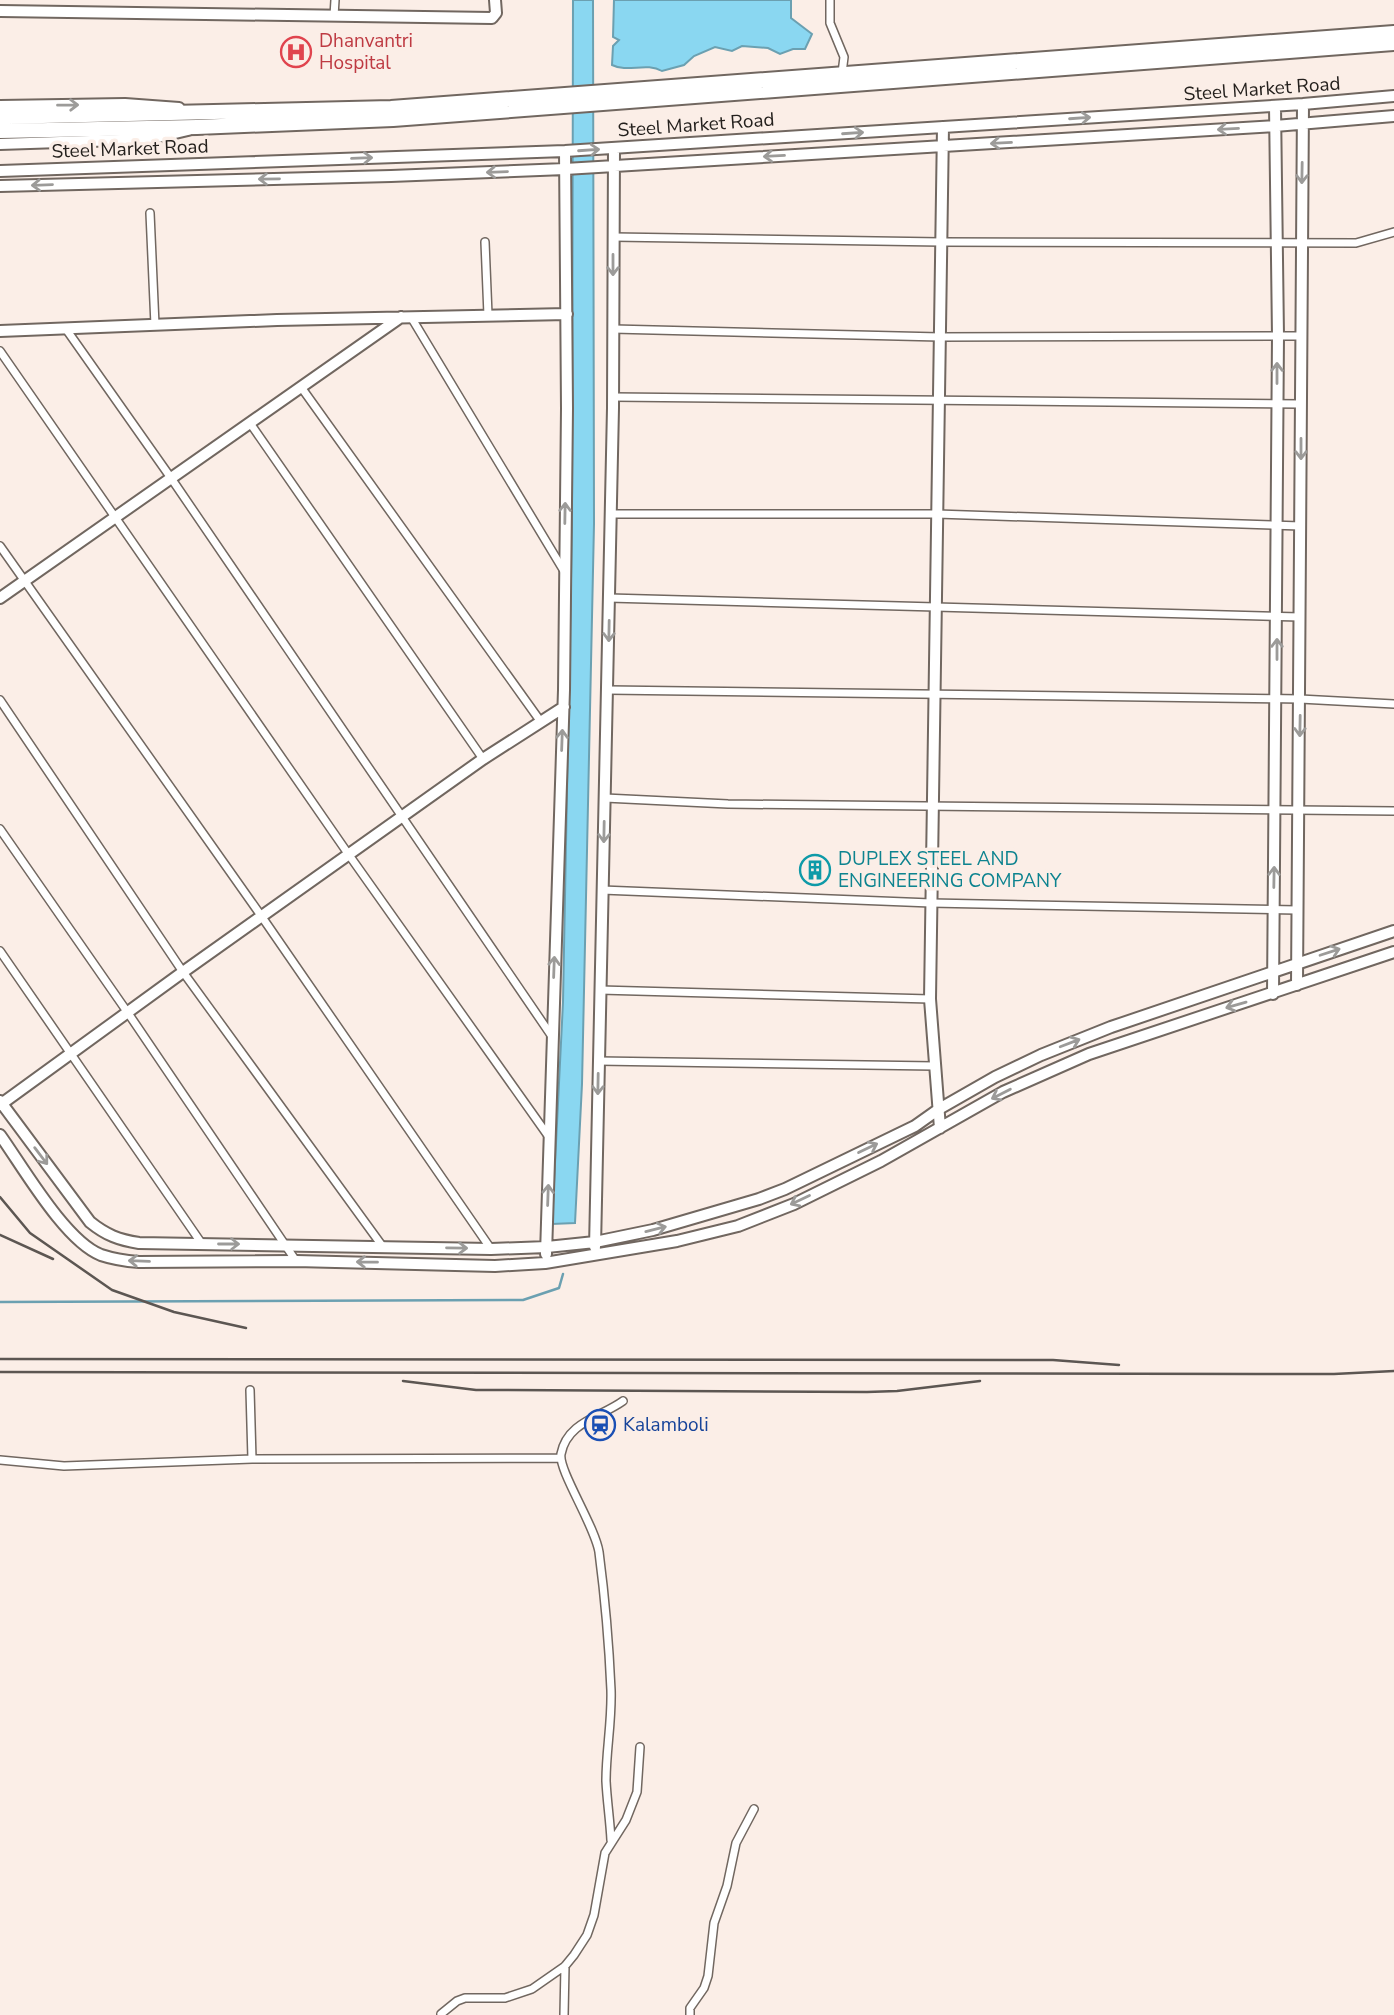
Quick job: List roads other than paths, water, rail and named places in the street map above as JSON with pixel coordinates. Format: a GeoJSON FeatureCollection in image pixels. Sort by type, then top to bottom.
{"type":"FeatureCollection","features":[{"type":"Feature","properties":{"kind":"highway"},"geometry":{"type":"LineString","coordinates":[[617,96],[842,73],[1394,33]]}},
{"type":"Feature","properties":{"kind":"highway"},"geometry":{"type":"LineString","coordinates":[[0,117],[393,119],[617,96],[1394,43]]}},
{"type":"Feature","properties":{"kind":"highway"},"geometry":{"type":"LineString","coordinates":[[0,131],[199,120]]}},
{"type":"Feature","properties":{"kind":"street"},"geometry":{"type":"LineString","coordinates":[[334,16],[335,0]]}},
{"type":"Feature","properties":{"kind":"street"},"geometry":{"type":"LineString","coordinates":[[0,11],[20,6],[58,6],[492,19],[496,13],[495,0]]}},
{"type":"Feature","properties":{"kind":"street"},"geometry":{"type":"LineString","coordinates":[[830,0],[830,23],[844,57],[842,73]]}},
{"type":"Feature","properties":{"kind":"street","name":"Steel Market Road"},"geometry":{"type":"LineString","coordinates":[[0,171],[565,151],[1275,106],[1394,96]]}},
{"type":"Feature","properties":{"kind":"street"},"geometry":{"type":"LineString","coordinates":[[1297,985],[1303,104]]}},
{"type":"Feature","properties":{"kind":"street"},"geometry":{"type":"LineString","coordinates":[[0,106],[169,106],[199,120]]}},
{"type":"Feature","properties":{"kind":"street"},"geometry":{"type":"LineString","coordinates":[[1273,994],[1278,336],[1275,106]]}},
{"type":"Feature","properties":{"kind":"street","name":"Steel Market Road"},"geometry":{"type":"LineString","coordinates":[[0,186],[565,169],[1275,126],[1394,116]]}},
{"type":"Feature","properties":{"kind":"street"},"geometry":{"type":"LineString","coordinates":[[0,144],[150,139],[199,120]]}},
{"type":"Feature","properties":{"kind":"street"},"geometry":{"type":"LineString","coordinates":[[940,1128],[930,999],[943,127]]}},
{"type":"Feature","properties":{"kind":"street"},"geometry":{"type":"LineString","coordinates":[[593,1256],[608,690],[614,148]]}},
{"type":"Feature","properties":{"kind":"street"},"geometry":{"type":"LineString","coordinates":[[545,1263],[552,1247],[550,1138],[564,707],[567,314],[565,151]]}},
{"type":"Feature","properties":{"kind":"street"},"geometry":{"type":"LineString","coordinates":[[145,166],[146,182]]}},
{"type":"Feature","properties":{"kind":"street"},"geometry":{"type":"LineString","coordinates":[[150,213],[155,325]]}},
{"type":"Feature","properties":{"kind":"street"},"geometry":{"type":"LineString","coordinates":[[613,237],[941,243],[1356,243],[1394,232]]}},
{"type":"Feature","properties":{"kind":"street"},"geometry":{"type":"LineString","coordinates":[[485,242],[488,316]]}},
{"type":"Feature","properties":{"kind":"street"},"geometry":{"type":"LineString","coordinates":[[0,331],[567,314]]}},
{"type":"Feature","properties":{"kind":"street"},"geometry":{"type":"LineString","coordinates":[[406,317],[564,571]]}},
{"type":"Feature","properties":{"kind":"street"},"geometry":{"type":"LineString","coordinates":[[0,598],[301,387],[406,317]]}},
{"type":"Feature","properties":{"kind":"street"},"geometry":{"type":"LineString","coordinates":[[66,329],[171,478],[553,1038]]}},
{"type":"Feature","properties":{"kind":"street"},"geometry":{"type":"LineString","coordinates":[[613,329],[940,337],[1302,336]]}},
{"type":"Feature","properties":{"kind":"street"},"geometry":{"type":"LineString","coordinates":[[0,351],[349,855],[550,1138]]}},
{"type":"Feature","properties":{"kind":"street"},"geometry":{"type":"LineString","coordinates":[[301,387],[541,722]]}},
{"type":"Feature","properties":{"kind":"street"},"geometry":{"type":"LineString","coordinates":[[613,397],[1301,404]]}},
{"type":"Feature","properties":{"kind":"street"},"geometry":{"type":"LineString","coordinates":[[250,423],[483,760]]}},
{"type":"Feature","properties":{"kind":"street"},"geometry":{"type":"LineString","coordinates":[[611,514],[937,514],[1301,526]]}},
{"type":"Feature","properties":{"kind":"street"},"geometry":{"type":"LineString","coordinates":[[0,545],[491,1249]]}},
{"type":"Feature","properties":{"kind":"street"},"geometry":{"type":"LineString","coordinates":[[609,598],[1300,618]]}},
{"type":"Feature","properties":{"kind":"street"},"geometry":{"type":"LineString","coordinates":[[608,690],[1300,699],[1394,704]]}},
{"type":"Feature","properties":{"kind":"street"},"geometry":{"type":"LineString","coordinates":[[0,700],[183,972],[384,1248]]}},
{"type":"Feature","properties":{"kind":"street"},"geometry":{"type":"LineString","coordinates":[[564,707],[483,760],[1,1103],[90,1222],[106,1235],[139,1243],[384,1248],[552,1247],[653,1230],[728,1209],[785,1189],[915,1126],[995,1077],[1041,1055],[1111,1027],[1394,931]]}},
{"type":"Feature","properties":{"kind":"street"},"geometry":{"type":"LineString","coordinates":[[605,798],[728,804],[1394,811]]}},
{"type":"Feature","properties":{"kind":"street"},"geometry":{"type":"LineString","coordinates":[[0,829],[287,1244],[296,1261]]}},
{"type":"Feature","properties":{"kind":"street"},"geometry":{"type":"LineString","coordinates":[[602,890],[931,902],[1297,910]]}},
{"type":"Feature","properties":{"kind":"street"},"geometry":{"type":"LineString","coordinates":[[0,951],[201,1244]]}},
{"type":"Feature","properties":{"kind":"street"},"geometry":{"type":"LineString","coordinates":[[0,1135],[50,1207],[74,1236],[100,1254],[139,1262],[296,1261],[495,1266],[545,1263],[677,1241],[738,1226],[794,1204],[881,1161],[1003,1093],[1089,1054],[1394,952]]}},
{"type":"Feature","properties":{"kind":"street"},"geometry":{"type":"LineString","coordinates":[[600,990],[930,999]]}},
{"type":"Feature","properties":{"kind":"street"},"geometry":{"type":"LineString","coordinates":[[598,1061],[934,1066]]}},
{"type":"Feature","properties":{"kind":"street"},"geometry":{"type":"LineString","coordinates":[[250,1390],[252,1459]]}},
{"type":"Feature","properties":{"kind":"street"},"geometry":{"type":"LineString","coordinates":[[611,1840],[606,1782],[611,1693],[607,1612],[598,1548],[582,1504],[562,1469],[560,1458],[562,1449],[577,1427],[587,1418],[623,1401]]}},
{"type":"Feature","properties":{"kind":"street"},"geometry":{"type":"LineString","coordinates":[[0,1460],[64,1466],[252,1459],[560,1458]]}},
{"type":"Feature","properties":{"kind":"street"},"geometry":{"type":"LineString","coordinates":[[441,2014],[465,1998],[505,1998],[524,1992],[565,1966],[587,1935],[605,1853],[626,1820],[636,1792],[640,1747]]}},
{"type":"Feature","properties":{"kind":"street"},"geometry":{"type":"LineString","coordinates":[[690,2015],[690,2008],[704,1988],[708,1976],[712,1933],[727,1886],[736,1843],[754,1809]]}},
{"type":"Feature","properties":{"kind":"street"},"geometry":{"type":"LineString","coordinates":[[564,2015],[565,1966]]}},
{"type":"Feature","properties":{"kind":"water"},"geometry":{"type":"Polygon","coordinates":[[[573,0],[593,0],[594,524],[582,1084],[575,1223],[552,1224],[563,1002],[572,526],[573,0]]]}},
{"type":"Feature","properties":{"kind":"water"},"geometry":{"type":"Polygon","coordinates":[[[614,0],[791,0],[791,18],[812,34],[805,49],[793,49],[780,54],[768,48],[742,46],[732,51],[715,47],[694,56],[684,65],[662,71],[650,67],[618,67],[612,65],[613,46],[619,40],[613,37],[614,0]]]}},
{"type":"Feature","properties":{"kind":"waterway"},"geometry":{"type":"LineString","coordinates":[[0,1302],[523,1300],[559,1288],[563,1274]]}},
{"type":"Feature","properties":{"kind":"railway"},"geometry":{"type":"LineString","coordinates":[[0,1197],[30,1233],[112,1290],[174,1312],[246,1328]]}},
{"type":"Feature","properties":{"kind":"railway"},"geometry":{"type":"LineString","coordinates":[[0,1235],[53,1259]]}},
{"type":"Feature","properties":{"kind":"railway"},"geometry":{"type":"LineString","coordinates":[[0,1359],[1053,1360],[1119,1365]]}},
{"type":"Feature","properties":{"kind":"railway"},"geometry":{"type":"LineString","coordinates":[[0,1372],[1334,1374],[1394,1371]]}},
{"type":"Feature","properties":{"kind":"railway"},"geometry":{"type":"LineString","coordinates":[[403,1381],[476,1390],[867,1392],[980,1381]]}},
{"type":"Feature","properties":{"kind":"place","name":"Dhanvantri Hospital"},"geometry":{"type":"Point","coordinates":[296,52]}},
{"type":"Feature","properties":{"kind":"place","name":"DUPLEX STEEL AND ENGINEERING COMPANY"},"geometry":{"type":"Point","coordinates":[815,870]}},
{"type":"Feature","properties":{"kind":"place","name":"Kalamboli"},"geometry":{"type":"Point","coordinates":[600,1425]}}]}
